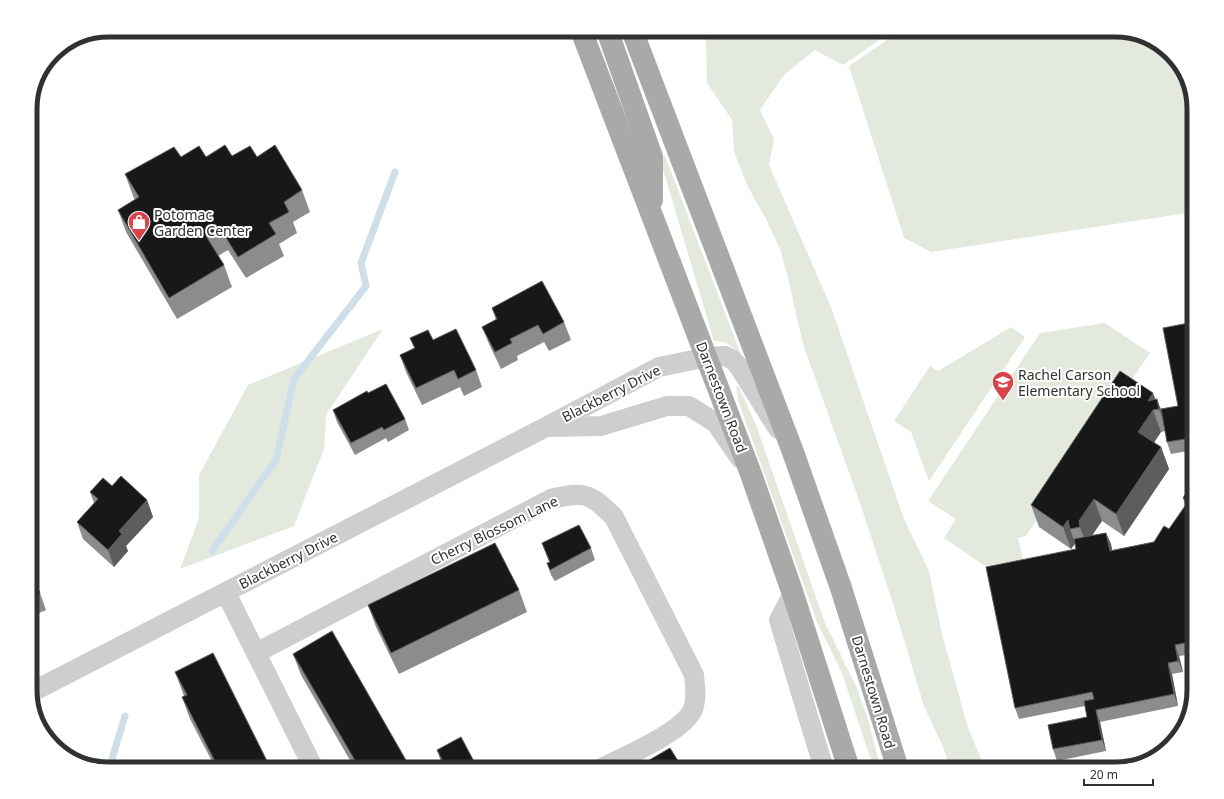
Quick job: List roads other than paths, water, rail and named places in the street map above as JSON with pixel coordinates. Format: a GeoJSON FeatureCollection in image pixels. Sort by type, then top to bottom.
{"type":"FeatureCollection","features":[{"type":"Feature","properties":{"kind":"main road","name":"Darnestown Road"},"geometry":{"type":"LineString","coordinates":[[584,37],[708,357],[751,474],[793,594],[847,762]]}},
{"type":"Feature","properties":{"kind":"main road"},"geometry":{"type":"LineString","coordinates":[[609,37],[652,157],[652,213]]}},
{"type":"Feature","properties":{"kind":"main road","name":"Darnestown Road"},"geometry":{"type":"LineString","coordinates":[[635,37],[793,452],[843,595],[896,762]]}},
{"type":"Feature","properties":{"kind":"street","name":"Blackberry Drive"},"geometry":{"type":"LineString","coordinates":[[37,688],[226,593],[659,367],[708,357],[725,356],[733,360],[740,368],[793,452]]}},
{"type":"Feature","properties":{"kind":"street","name":"Blackberry Drive"},"geometry":{"type":"LineString","coordinates":[[546,427],[601,426],[667,406],[689,406],[716,424],[751,474]]}},
{"type":"Feature","properties":{"kind":"street","name":"Cherry Blossom Lane"},"geometry":{"type":"LineString","coordinates":[[256,653],[551,499],[576,493],[596,499],[614,517],[694,675],[695,694],[692,710],[676,729],[613,762]]}},
{"type":"Feature","properties":{"kind":"street"},"geometry":{"type":"LineString","coordinates":[[226,593],[310,762]]}},
{"type":"Feature","properties":{"kind":"street"},"geometry":{"type":"LineString","coordinates":[[793,594],[779,620],[822,762]]}},
{"type":"Feature","properties":{"kind":"waterway"},"geometry":{"type":"LineString","coordinates":[[212,551],[276,460],[294,379],[366,286],[361,263],[395,172]]}},
{"type":"Feature","properties":{"kind":"waterway"},"geometry":{"type":"LineString","coordinates":[[111,762],[125,716]]}},
{"type":"Feature","properties":{"kind":"place","name":"Potomac Garden Center"},"geometry":{"type":"Point","coordinates":[139,242]}},
{"type":"Feature","properties":{"kind":"place","name":"Rachel Carson Elementary School"},"geometry":{"type":"Point","coordinates":[1003,402]}}]}
